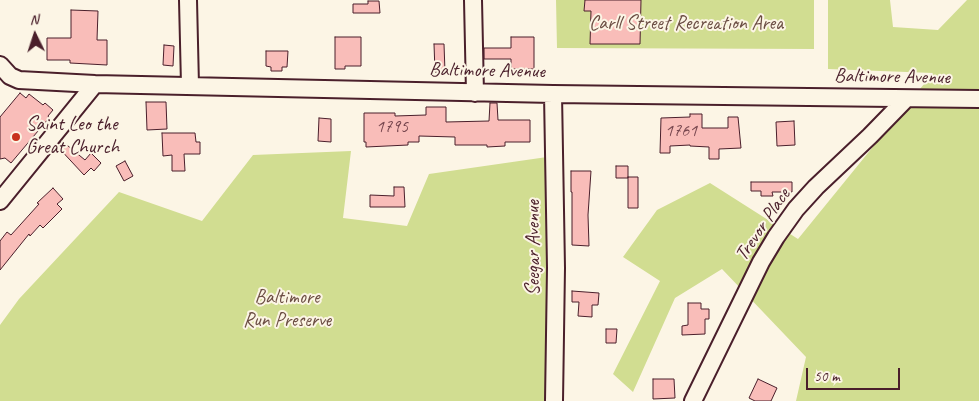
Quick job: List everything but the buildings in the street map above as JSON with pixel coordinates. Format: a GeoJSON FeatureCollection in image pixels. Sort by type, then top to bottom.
{"type":"FeatureCollection","features":[{"type":"Feature","properties":{"kind":"street"},"geometry":{"type":"LineString","coordinates":[[188,0],[190,85]]}},
{"type":"Feature","properties":{"kind":"street"},"geometry":{"type":"LineString","coordinates":[[473,0],[475,92]]}},
{"type":"Feature","properties":{"kind":"street","name":"Baltimore Avenue"},"geometry":{"type":"LineString","coordinates":[[0,65],[10,76],[19,80],[96,84],[553,94],[979,100]]}},
{"type":"Feature","properties":{"kind":"street"},"geometry":{"type":"LineString","coordinates":[[0,200],[96,84]]}},
{"type":"Feature","properties":{"kind":"street","name":"Seegar Avenue"},"geometry":{"type":"LineString","coordinates":[[553,94],[556,268],[554,401]]}},
{"type":"Feature","properties":{"kind":"street","name":"Trevor Place"},"geometry":{"type":"LineString","coordinates":[[693,401],[761,262],[776,237],[796,209],[816,187],[906,99]]}},
{"type":"Feature","properties":{"kind":"green space","name":"Carll Street Recreation Area"},"geometry":{"type":"Polygon","coordinates":[[[556,0],[814,0],[814,49],[557,48],[556,0]]]}},
{"type":"Feature","properties":{"kind":"green space"},"geometry":{"type":"Polygon","coordinates":[[[828,0],[890,0],[893,27],[938,30],[967,0],[979,0],[979,401],[796,401],[806,357],[722,269],[675,298],[633,392],[613,374],[660,281],[623,257],[657,210],[710,183],[798,239],[933,73],[828,69],[828,0]]]}},
{"type":"Feature","properties":{"kind":"green space","name":"Baltimore Run Preserve"},"geometry":{"type":"Polygon","coordinates":[[[351,151],[343,218],[407,226],[429,174],[554,156],[554,401],[0,401],[0,325],[19,299],[119,192],[202,221],[253,155],[351,151]]]}},
{"type":"Feature","properties":{"kind":"place","name":"Saint Leo the Great Church"},"geometry":{"type":"Point","coordinates":[16,137]}}]}
